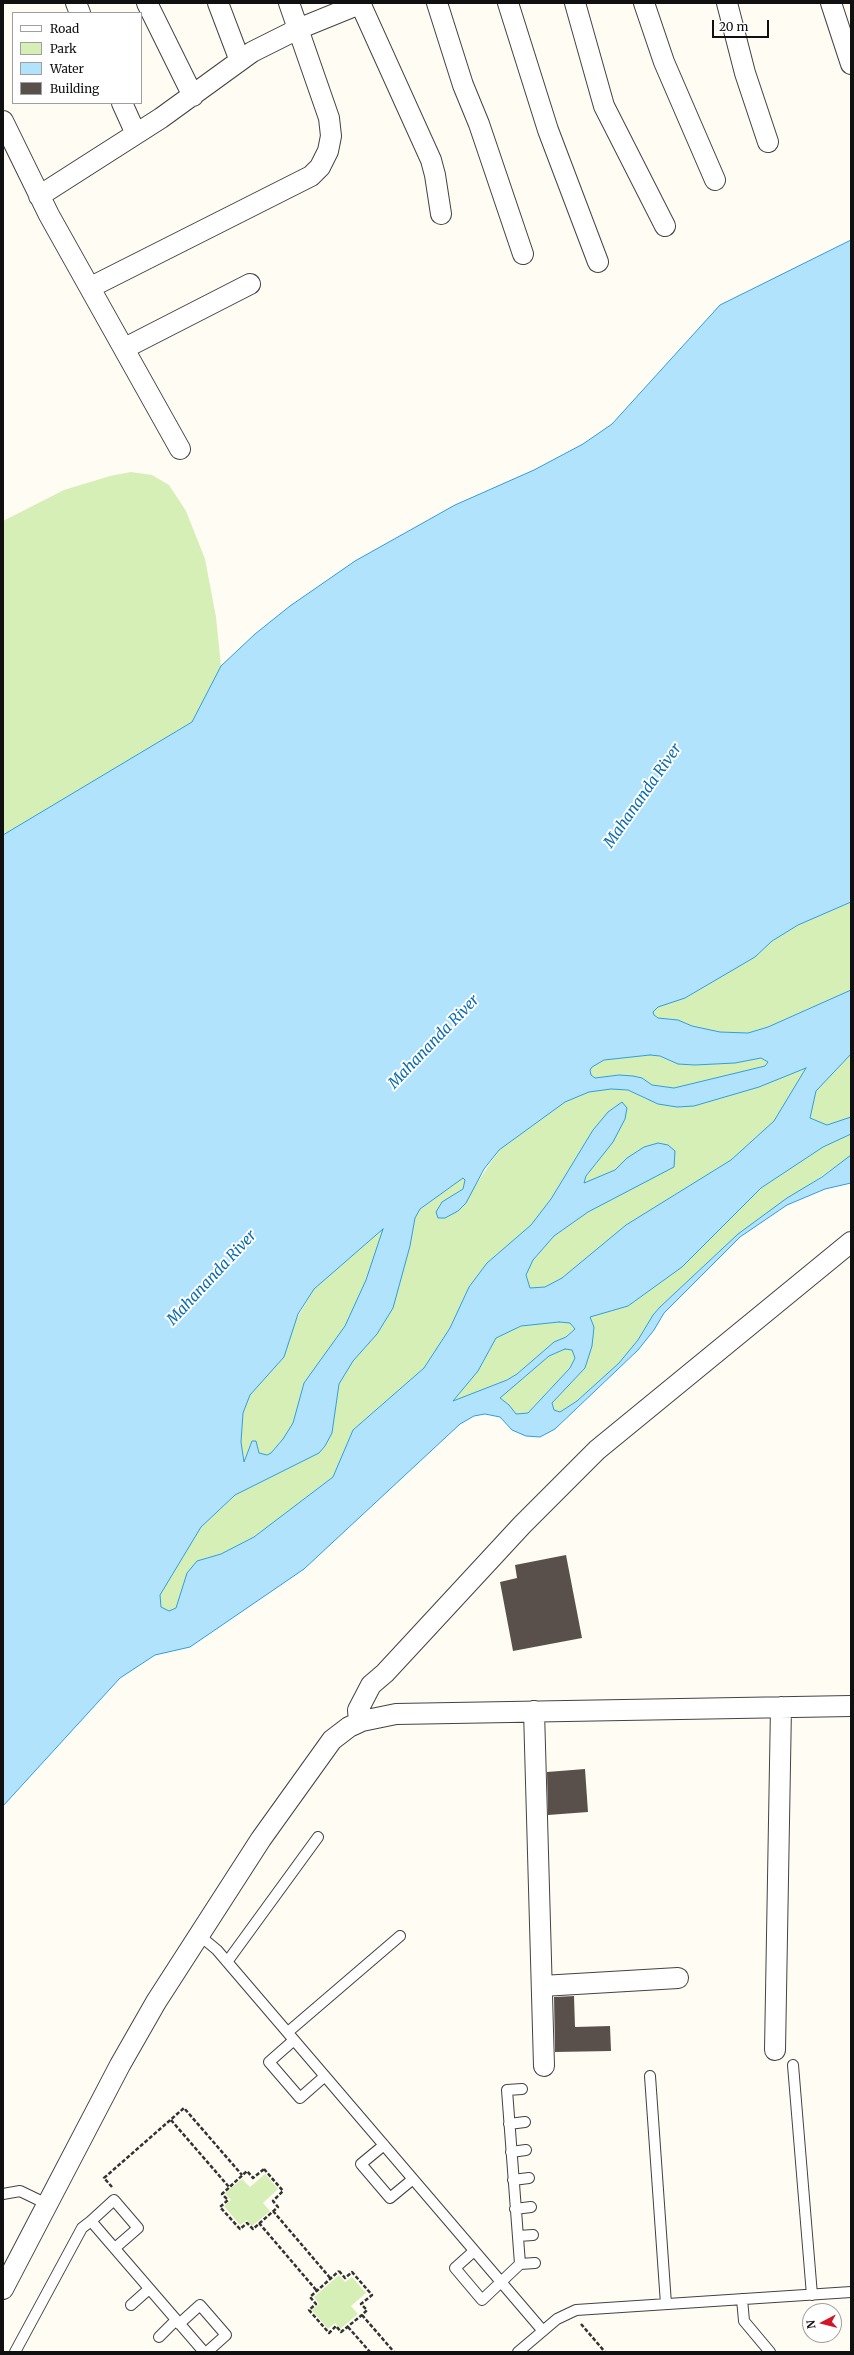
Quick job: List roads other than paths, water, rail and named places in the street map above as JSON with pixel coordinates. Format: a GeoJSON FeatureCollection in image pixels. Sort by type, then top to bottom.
{"type":"FeatureCollection","features":[{"type":"Feature","properties":{"kind":"street"},"geometry":{"type":"LineString","coordinates":[[147,3],[193,96]]}},
{"type":"Feature","properties":{"kind":"street"},"geometry":{"type":"LineString","coordinates":[[218,3],[240,61]]}},
{"type":"Feature","properties":{"kind":"street"},"geometry":{"type":"LineString","coordinates":[[91,287],[311,176],[320,167],[328,150],[331,136],[329,118],[288,3]]}},
{"type":"Feature","properties":{"kind":"street"},"geometry":{"type":"LineString","coordinates":[[39,196],[193,96],[252,52],[298,29],[361,3],[430,160],[435,175],[441,214]]}},
{"type":"Feature","properties":{"kind":"street"},"geometry":{"type":"LineString","coordinates":[[437,3],[463,85],[479,124],[523,254]]}},
{"type":"Feature","properties":{"kind":"street"},"geometry":{"type":"LineString","coordinates":[[508,3],[548,130],[598,262]]}},
{"type":"Feature","properties":{"kind":"street"},"geometry":{"type":"LineString","coordinates":[[576,3],[604,106],[664,226]]}},
{"type":"Feature","properties":{"kind":"street"},"geometry":{"type":"LineString","coordinates":[[644,3],[664,62],[716,180]]}},
{"type":"Feature","properties":{"kind":"street"},"geometry":{"type":"LineString","coordinates":[[727,3],[745,72],[768,142]]}},
{"type":"Feature","properties":{"kind":"street"},"geometry":{"type":"LineString","coordinates":[[831,3],[851,64]]}},
{"type":"Feature","properties":{"kind":"street"},"geometry":{"type":"LineString","coordinates":[[122,104],[136,134]]}},
{"type":"Feature","properties":{"kind":"street"},"geometry":{"type":"LineString","coordinates":[[3,121],[39,196],[180,449]]}},
{"type":"Feature","properties":{"kind":"street"},"geometry":{"type":"LineString","coordinates":[[124,348],[250,284]]}},
{"type":"Feature","properties":{"kind":"street"},"geometry":{"type":"LineString","coordinates":[[359,1722],[358,1710],[371,1685],[385,1673],[522,1525],[597,1450],[851,1242]]}},
{"type":"Feature","properties":{"kind":"street"},"geometry":{"type":"LineString","coordinates":[[832,1258],[851,1263]]}},
{"type":"Feature","properties":{"kind":"street"},"geometry":{"type":"LineString","coordinates":[[3,2289],[120,2065],[156,2002],[262,1839],[326,1749],[340,1733],[359,1722],[396,1714],[851,1706]]}},
{"type":"Feature","properties":{"kind":"street"},"geometry":{"type":"LineString","coordinates":[[775,2050],[780,1707]]}},
{"type":"Feature","properties":{"kind":"street"},"geometry":{"type":"LineString","coordinates":[[534,1712],[544,2066]]}},
{"type":"Feature","properties":{"kind":"street"},"geometry":{"type":"LineString","coordinates":[[542,1986],[678,1978]]}},
{"type":"Feature","properties":{"kind":"lane"},"geometry":{"type":"LineString","coordinates":[[227,1962],[318,1836]]}},
{"type":"Feature","properties":{"kind":"lane"},"geometry":{"type":"LineString","coordinates":[[199,1935],[217,1950],[543,2331]]}},
{"type":"Feature","properties":{"kind":"lane"},"geometry":{"type":"LineString","coordinates":[[325,2076],[300,2098],[269,2062],[291,2036],[400,1936]]}},
{"type":"Feature","properties":{"kind":"lane"},"geometry":{"type":"LineString","coordinates":[[793,2065],[812,2295]]}},
{"type":"Feature","properties":{"kind":"lane"},"geometry":{"type":"LineString","coordinates":[[650,2076],[666,2304]]}},
{"type":"Feature","properties":{"kind":"lane"},"geometry":{"type":"LineString","coordinates":[[520,2264],[507,2090],[522,2089]]}},
{"type":"Feature","properties":{"kind":"lane"},"geometry":{"type":"LineString","coordinates":[[509,2124],[525,2122]]}},
{"type":"Feature","properties":{"kind":"lane"},"geometry":{"type":"LineString","coordinates":[[384,2145],[361,2164],[365,2170],[390,2198],[413,2179]]}},
{"type":"Feature","properties":{"kind":"lane"},"geometry":{"type":"LineString","coordinates":[[511,2152],[526,2150]]}},
{"type":"Feature","properties":{"kind":"lane"},"geometry":{"type":"LineString","coordinates":[[514,2180],[529,2178]]}},
{"type":"Feature","properties":{"kind":"lane"},"geometry":{"type":"LineString","coordinates":[[3,2194],[20,2191],[47,2204]]}},
{"type":"Feature","properties":{"kind":"lane"},"geometry":{"type":"LineString","coordinates":[[15,2352],[82,2228],[114,2200],[138,2228],[114,2248]]}},
{"type":"Feature","properties":{"kind":"lane"},"geometry":{"type":"LineString","coordinates":[[516,2209],[531,2207]]}},
{"type":"Feature","properties":{"kind":"lane"},"geometry":{"type":"LineString","coordinates":[[91,2221],[178,2322],[201,2351],[226,2335],[200,2305],[178,2322],[159,2337]]}},
{"type":"Feature","properties":{"kind":"lane"},"geometry":{"type":"LineString","coordinates":[[518,2236],[533,2235]]}},
{"type":"Feature","properties":{"kind":"lane"},"geometry":{"type":"LineString","coordinates":[[474,2251],[455,2268],[482,2300],[502,2283],[520,2264],[535,2263]]}},
{"type":"Feature","properties":{"kind":"lane"},"geometry":{"type":"LineString","coordinates":[[131,2305],[149,2289]]}},
{"type":"Feature","properties":{"kind":"lane"},"geometry":{"type":"LineString","coordinates":[[518,2352],[557,2319],[570,2312],[851,2292]]}},
{"type":"Feature","properties":{"kind":"lane"},"geometry":{"type":"LineString","coordinates":[[742,2299],[744,2321],[770,2352]]}},
{"type":"Feature","properties":{"kind":"water","name":"Mahananda River"},"geometry":{"type":"Polygon","coordinates":[[[851,240],[851,902],[798,925],[772,941],[755,957],[685,998],[658,1007],[653,1012],[658,1018],[678,1020],[692,1026],[720,1032],[748,1033],[768,1027],[851,990],[851,1054],[816,1091],[810,1118],[827,1125],[851,1117],[851,1134],[823,1147],[761,1188],[682,1267],[628,1306],[590,1317],[594,1327],[592,1346],[585,1368],[552,1403],[554,1410],[560,1412],[577,1401],[619,1363],[638,1340],[653,1315],[660,1307],[738,1234],[787,1198],[822,1177],[851,1155],[851,1183],[825,1189],[787,1205],[740,1237],[664,1313],[654,1330],[638,1350],[555,1429],[540,1437],[526,1436],[512,1430],[500,1417],[485,1414],[474,1416],[460,1424],[304,1569],[190,1647],[155,1655],[120,1678],[3,1806],[3,835],[192,722],[221,666],[255,634],[290,606],[355,561],[455,505],[534,470],[583,444],[612,424],[720,305],[851,240]],[[650,1055],[604,1060],[592,1067],[590,1070],[591,1075],[595,1078],[619,1075],[633,1076],[642,1078],[652,1085],[674,1088],[765,1066],[768,1062],[761,1058],[735,1063],[695,1065],[678,1064],[660,1056],[650,1055]],[[806,1068],[759,1087],[694,1106],[677,1107],[658,1104],[628,1090],[611,1089],[589,1092],[565,1102],[499,1150],[484,1169],[466,1203],[458,1211],[445,1218],[438,1218],[436,1212],[442,1202],[463,1189],[465,1180],[463,1178],[420,1209],[415,1218],[410,1246],[393,1308],[377,1334],[353,1361],[339,1384],[332,1433],[325,1446],[319,1453],[235,1495],[201,1527],[160,1595],[161,1607],[169,1611],[176,1608],[187,1573],[197,1561],[221,1554],[254,1537],[333,1477],[353,1430],[424,1368],[450,1328],[469,1287],[487,1263],[531,1225],[551,1199],[593,1130],[608,1112],[622,1102],[627,1108],[625,1119],[613,1142],[586,1176],[584,1183],[615,1170],[627,1158],[644,1147],[658,1143],[668,1145],[675,1151],[674,1167],[588,1212],[554,1236],[533,1260],[526,1275],[530,1288],[545,1287],[562,1278],[626,1225],[731,1160],[774,1121],[806,1068]],[[383,1229],[314,1289],[298,1314],[284,1357],[250,1395],[243,1413],[241,1442],[244,1462],[252,1441],[256,1441],[259,1453],[267,1455],[271,1453],[283,1439],[293,1423],[304,1383],[345,1326],[366,1280],[383,1229]],[[559,1322],[521,1326],[496,1338],[478,1371],[453,1401],[507,1380],[517,1374],[554,1342],[566,1337],[575,1329],[570,1323],[559,1322]],[[565,1349],[549,1356],[500,1398],[509,1405],[516,1414],[528,1413],[570,1368],[575,1358],[572,1350],[565,1349]]]}}]}
